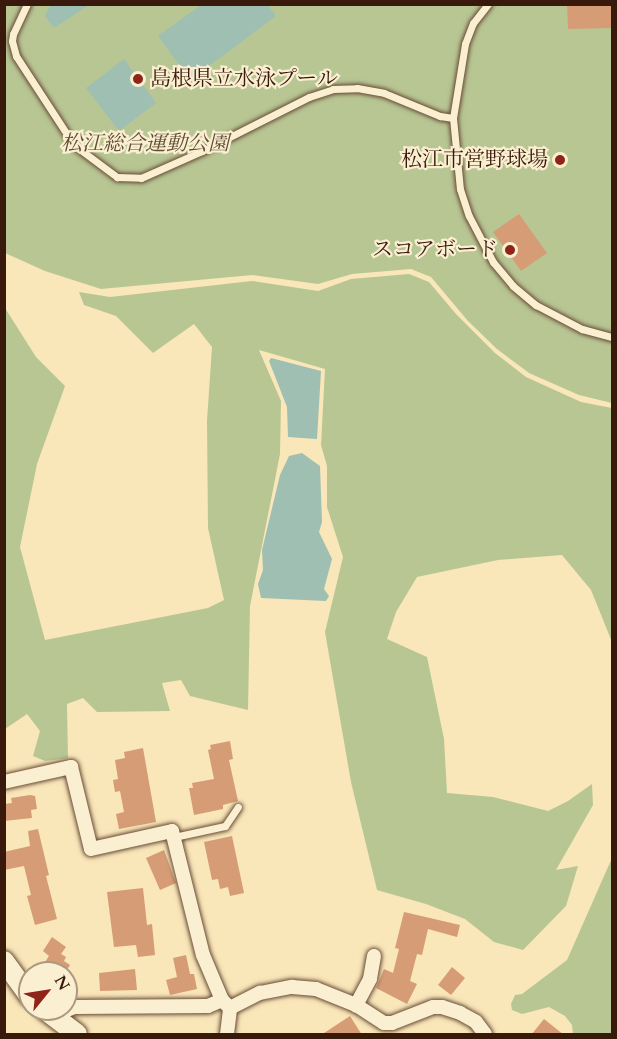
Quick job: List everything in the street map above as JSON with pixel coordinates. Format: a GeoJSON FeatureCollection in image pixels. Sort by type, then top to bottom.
{"type":"FeatureCollection","features":[{"type":"Feature","properties":{"kind":"street"},"geometry":{"type":"LineString","coordinates":[[4,782],[71,767],[91,849],[172,831],[203,955],[226,1004],[227,1035]]}},
{"type":"Feature","properties":{"kind":"street"},"geometry":{"type":"LineString","coordinates":[[356,1005],[370,979],[374,956]]}},
{"type":"Feature","properties":{"kind":"street"},"geometry":{"type":"LineString","coordinates":[[4,961],[18,982]]}},
{"type":"Feature","properties":{"kind":"street"},"geometry":{"type":"LineString","coordinates":[[78,1007],[208,1006],[226,1004],[261,993],[292,987],[316,989],[356,1005],[384,1023],[392,1023],[433,1007],[442,1007],[460,1013],[476,1023],[485,1035]]}},
{"type":"Feature","properties":{"kind":"street"},"geometry":{"type":"LineString","coordinates":[[59,1021],[77,1035]]}},
{"type":"Feature","properties":{"kind":"lane"},"geometry":{"type":"LineString","coordinates":[[27,4],[13,34],[16,56],[74,145],[117,177],[141,178],[202,151],[309,97],[333,89],[357,88],[384,93],[440,116],[453,118]]}},
{"type":"Feature","properties":{"kind":"lane"},"geometry":{"type":"LineString","coordinates":[[488,4],[473,23],[465,44],[453,118],[460,189],[469,216],[493,262],[513,286],[536,305],[582,329],[612,337]]}},
{"type":"Feature","properties":{"kind":"lane"},"geometry":{"type":"LineString","coordinates":[[174,837],[225,826],[238,807]]}},
{"type":"Feature","properties":{"kind":"green space","name":"松江総合運動公園"},"geometry":{"type":"Polygon","coordinates":[[[5,5],[612,5],[612,403],[579,395],[529,373],[497,349],[468,321],[431,277],[411,269],[352,274],[318,284],[252,275],[101,289],[45,271],[5,253],[5,5]]]}},
{"type":"Feature","properties":{"kind":"green space"},"geometry":{"type":"Polygon","coordinates":[[[409,274],[429,282],[456,314],[495,353],[526,377],[581,402],[612,408],[612,642],[591,590],[562,555],[498,560],[417,577],[396,612],[387,639],[427,657],[444,739],[447,793],[493,797],[548,811],[568,801],[592,784],[593,805],[556,870],[578,866],[566,906],[523,950],[494,942],[465,919],[426,904],[377,890],[351,782],[325,632],[343,557],[327,507],[327,466],[321,445],[325,369],[259,350],[281,401],[280,454],[250,606],[248,710],[190,696],[181,680],[162,683],[170,711],[97,712],[83,698],[67,704],[68,758],[45,761],[33,756],[40,731],[27,714],[5,729],[5,308],[36,357],[65,386],[37,464],[20,547],[45,640],[208,608],[224,600],[208,528],[207,421],[212,347],[194,324],[153,353],[116,316],[84,305],[79,292],[110,297],[252,281],[318,291],[351,279],[409,274]]]}},
{"type":"Feature","properties":{"kind":"green space"},"geometry":{"type":"Polygon","coordinates":[[[612,858],[612,1034],[573,1034],[572,1025],[565,1016],[549,1007],[522,1014],[512,1010],[511,1004],[515,995],[522,994],[567,960],[612,858]]]}},
{"type":"Feature","properties":{"kind":"shaded area"},"geometry":{"type":"Polygon","coordinates":[[[50,4],[89,5],[54,28],[45,16],[50,4]]]}},
{"type":"Feature","properties":{"kind":"shaded area"},"geometry":{"type":"Polygon","coordinates":[[[201,5],[268,5],[276,16],[190,80],[158,36],[201,5]]]}},
{"type":"Feature","properties":{"kind":"shaded area"},"geometry":{"type":"Polygon","coordinates":[[[124,59],[156,103],[119,131],[86,88],[124,59]]]}},
{"type":"Feature","properties":{"kind":"shaded area"},"geometry":{"type":"Polygon","coordinates":[[[271,358],[321,371],[317,439],[288,437],[287,407],[269,361],[271,358]]]}},
{"type":"Feature","properties":{"kind":"shaded area"},"geometry":{"type":"Polygon","coordinates":[[[302,453],[320,466],[322,522],[319,532],[332,559],[324,589],[329,596],[326,601],[261,598],[258,584],[263,570],[262,550],[280,475],[289,456],[302,453]]]}},
{"type":"Feature","properties":{"kind":"building"},"geometry":{"type":"Polygon","coordinates":[[[567,4],[612,4],[612,28],[568,29],[567,4]]]}},
{"type":"Feature","properties":{"kind":"building"},"geometry":{"type":"Polygon","coordinates":[[[519,214],[547,253],[521,271],[493,232],[519,214]]]}},
{"type":"Feature","properties":{"kind":"building"},"geometry":{"type":"Polygon","coordinates":[[[230,741],[233,759],[229,760],[238,801],[223,805],[223,809],[194,815],[189,788],[193,788],[192,783],[214,779],[208,750],[211,749],[210,745],[230,741]]]}},
{"type":"Feature","properties":{"kind":"building"},"geometry":{"type":"Polygon","coordinates":[[[143,748],[156,822],[119,829],[116,814],[124,812],[120,791],[115,792],[113,780],[118,779],[115,760],[125,758],[124,752],[143,748]]]}},
{"type":"Feature","properties":{"kind":"building"},"geometry":{"type":"Polygon","coordinates":[[[35,796],[37,809],[31,810],[32,818],[4,821],[4,804],[12,803],[11,798],[35,796]]]}},
{"type":"Feature","properties":{"kind":"building"},"geometry":{"type":"Polygon","coordinates":[[[38,829],[49,875],[46,876],[57,919],[35,925],[27,896],[31,895],[24,866],[4,870],[4,852],[30,846],[28,831],[38,829]]]}},
{"type":"Feature","properties":{"kind":"building"},"geometry":{"type":"Polygon","coordinates":[[[232,836],[244,893],[230,896],[228,887],[220,889],[218,879],[212,880],[204,842],[232,836]]]}},
{"type":"Feature","properties":{"kind":"building"},"geometry":{"type":"Polygon","coordinates":[[[164,850],[176,883],[160,890],[146,858],[164,850]]]}},
{"type":"Feature","properties":{"kind":"building"},"geometry":{"type":"Polygon","coordinates":[[[143,888],[147,925],[152,924],[155,955],[138,957],[136,945],[114,947],[107,892],[143,888]]]}},
{"type":"Feature","properties":{"kind":"building"},"geometry":{"type":"Polygon","coordinates":[[[404,912],[460,925],[457,937],[428,929],[422,955],[417,954],[410,981],[417,984],[407,1004],[376,988],[384,969],[393,973],[399,949],[395,948],[404,912]]]}},
{"type":"Feature","properties":{"kind":"building"},"geometry":{"type":"Polygon","coordinates":[[[52,937],[66,947],[61,954],[66,957],[64,961],[46,961],[49,956],[43,951],[52,937]]]}},
{"type":"Feature","properties":{"kind":"building"},"geometry":{"type":"Polygon","coordinates":[[[186,955],[190,974],[194,974],[197,989],[170,995],[166,980],[177,977],[173,958],[186,955]]]}},
{"type":"Feature","properties":{"kind":"building"},"geometry":{"type":"Polygon","coordinates":[[[452,967],[465,978],[451,995],[438,985],[452,967]]]}},
{"type":"Feature","properties":{"kind":"building"},"geometry":{"type":"Polygon","coordinates":[[[135,969],[137,990],[100,991],[99,973],[135,969]]]}},
{"type":"Feature","properties":{"kind":"building"},"geometry":{"type":"Polygon","coordinates":[[[350,1016],[362,1035],[321,1035],[350,1016]]]}},
{"type":"Feature","properties":{"kind":"building"},"geometry":{"type":"Polygon","coordinates":[[[544,1019],[564,1035],[531,1035],[544,1019]]]}},
{"type":"Feature","properties":{"kind":"place","name":"島根県立水泳プール"},"geometry":{"type":"Point","coordinates":[138,79]}},
{"type":"Feature","properties":{"kind":"place","name":"松江市営野球場"},"geometry":{"type":"Point","coordinates":[560,160]}},
{"type":"Feature","properties":{"kind":"place","name":"スコアボード"},"geometry":{"type":"Point","coordinates":[510,250]}}]}
